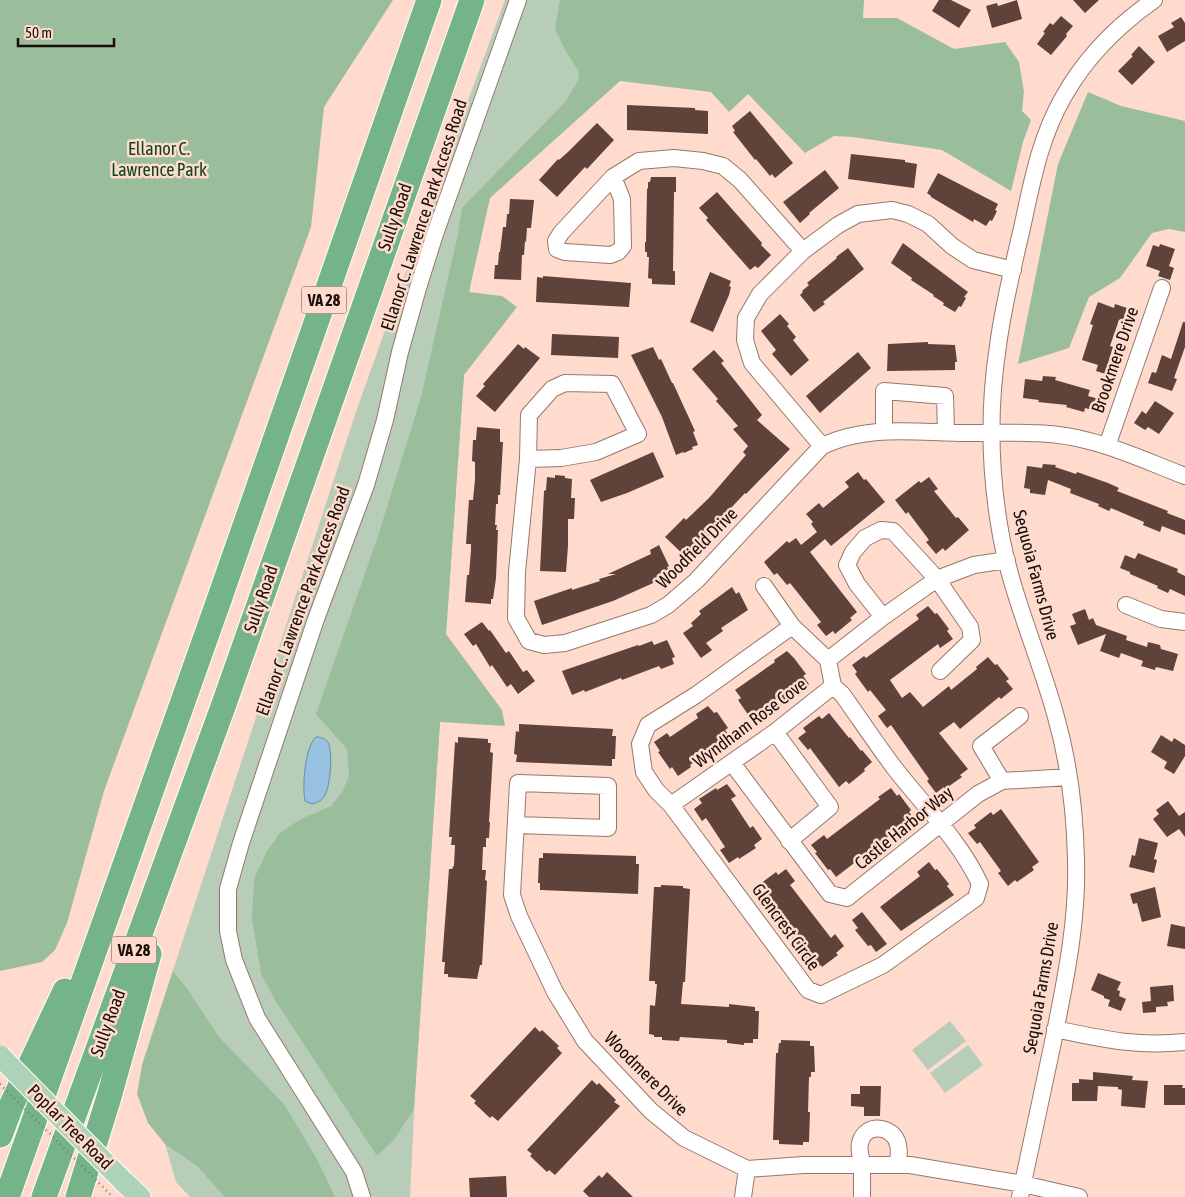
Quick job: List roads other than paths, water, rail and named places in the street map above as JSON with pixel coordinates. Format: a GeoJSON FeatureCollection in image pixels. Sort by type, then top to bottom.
{"type":"FeatureCollection","features":[{"type":"Feature","properties":{"kind":"highway","name":"Sully Road"},"geometry":{"type":"LineString","coordinates":[[7,1197],[429,0]]}},
{"type":"Feature","properties":{"kind":"highway","name":"Sully Road"},"geometry":{"type":"LineString","coordinates":[[44,1197],[224,704],[472,0]]}},
{"type":"Feature","properties":{"kind":"highway"},"geometry":{"type":"LineString","coordinates":[[78,1197],[109,1097],[144,968],[224,704]]}},
{"type":"Feature","properties":{"kind":"highway"},"geometry":{"type":"LineString","coordinates":[[0,1135],[11,1106],[83,952],[156,777]]}},
{"type":"Feature","properties":{"kind":"main road","name":"Poplar Tree Road"},"geometry":{"type":"LineString","coordinates":[[0,1056],[118,1189],[140,1197]]}},
{"type":"Feature","properties":{"kind":"street","name":"Ellanor C. Lawrence Park Access Road"},"geometry":{"type":"LineString","coordinates":[[362,1197],[354,1172],[257,1018],[243,987],[234,960],[228,931],[228,889],[241,843],[316,619],[366,485],[385,420],[400,352],[430,252],[518,0]]}},
{"type":"Feature","properties":{"kind":"street","name":"Sequoia Farms Drive"},"geometry":{"type":"LineString","coordinates":[[1022,1191],[1069,962],[1075,913],[1076,862],[1073,809],[1057,719],[1018,603],[998,518],[992,432],[993,390],[998,347],[1013,270],[1038,156],[1052,118],[1077,74],[1094,53],[1112,34],[1154,0]]}},
{"type":"Feature","properties":{"kind":"street"},"geometry":{"type":"LineString","coordinates":[[613,177],[622,199],[623,246],[618,252],[610,256],[565,252],[557,248],[556,241],[561,233],[613,177],[639,161],[665,159],[703,161],[723,166],[740,180],[803,251]]}},
{"type":"Feature","properties":{"kind":"street"},"geometry":{"type":"LineString","coordinates":[[822,446],[752,362],[745,340],[746,318],[760,294],[803,251],[838,225],[858,214],[892,210],[908,214],[928,224],[952,246],[973,260],[1013,270]]}},
{"type":"Feature","properties":{"kind":"street","name":"Brookmere Drive"},"geometry":{"type":"LineString","coordinates":[[1106,446],[1162,288]]}},
{"type":"Feature","properties":{"kind":"street","name":"Woodfield Drive"},"geometry":{"type":"LineString","coordinates":[[528,459],[561,458],[596,452],[638,434],[612,384],[565,383],[552,389],[529,415],[528,459],[517,572],[516,618],[529,641],[544,645],[564,643],[651,614],[668,605],[696,581],[822,446],[840,438],[884,431],[992,432]]}},
{"type":"Feature","properties":{"kind":"street"},"geometry":{"type":"LineString","coordinates":[[884,431],[884,391],[945,396],[946,432]]}},
{"type":"Feature","properties":{"kind":"street"},"geometry":{"type":"LineString","coordinates":[[992,432],[1064,435],[1106,446],[1185,476]]}},
{"type":"Feature","properties":{"kind":"street"},"geometry":{"type":"LineString","coordinates":[[883,617],[857,584],[847,565],[853,552],[865,538],[881,530],[892,531],[937,579],[970,626],[972,640],[940,671]]}},
{"type":"Feature","properties":{"kind":"street"},"geometry":{"type":"LineString","coordinates":[[764,586],[792,626],[828,660],[883,617],[937,579],[974,565],[1007,560]]}},
{"type":"Feature","properties":{"kind":"street"},"geometry":{"type":"LineString","coordinates":[[1126,604],[1161,619],[1185,622]]}},
{"type":"Feature","properties":{"kind":"street","name":"Glencrest Circle"},"geometry":{"type":"LineString","coordinates":[[792,626],[696,695],[648,725],[640,744],[644,772],[656,790],[671,805],[808,990],[821,995],[883,965],[976,898],[980,884],[971,866],[941,824],[896,770],[842,694],[833,686]]}},
{"type":"Feature","properties":{"kind":"street","name":"Wyndham Rose Cove"},"geometry":{"type":"LineString","coordinates":[[671,805],[775,732],[833,686],[828,660]]}},
{"type":"Feature","properties":{"kind":"street"},"geometry":{"type":"LineString","coordinates":[[1002,781],[981,746],[1020,716]]}},
{"type":"Feature","properties":{"kind":"street"},"geometry":{"type":"LineString","coordinates":[[775,732],[830,808],[789,841]]}},
{"type":"Feature","properties":{"kind":"street","name":"Castle Harbor Way"},"geometry":{"type":"LineString","coordinates":[[732,762],[830,894],[847,898],[978,794],[1002,781],[1068,777]]}},
{"type":"Feature","properties":{"kind":"street","name":"Woodmere Drive"},"geometry":{"type":"LineString","coordinates":[[516,825],[608,828],[608,786],[518,783],[512,895],[519,916],[555,992],[585,1041],[650,1111],[684,1138],[747,1169]]}},
{"type":"Feature","properties":{"kind":"street"},"geometry":{"type":"LineString","coordinates":[[1055,1029],[1117,1042],[1142,1045],[1185,1042]]}},
{"type":"Feature","properties":{"kind":"street"},"geometry":{"type":"LineString","coordinates":[[862,1197],[862,1165],[859,1144],[863,1136],[871,1129],[882,1128],[890,1132],[898,1144],[898,1164]]}},
{"type":"Feature","properties":{"kind":"street"},"geometry":{"type":"LineString","coordinates":[[742,1197],[747,1169],[803,1165],[898,1164],[910,1165],[1022,1191],[1079,1197]]}},
{"type":"Feature","properties":{"kind":"water"},"geometry":{"type":"Polygon","coordinates":[[[316,737],[325,739],[329,745],[330,768],[325,795],[320,801],[312,804],[305,801],[304,776],[309,749],[316,737]]]}},
{"type":"Feature","properties":{"kind":"park label","name":"Ellanor C. Lawrence Park"},"geometry":{"type":"Point","coordinates":[159,159]}}]}
